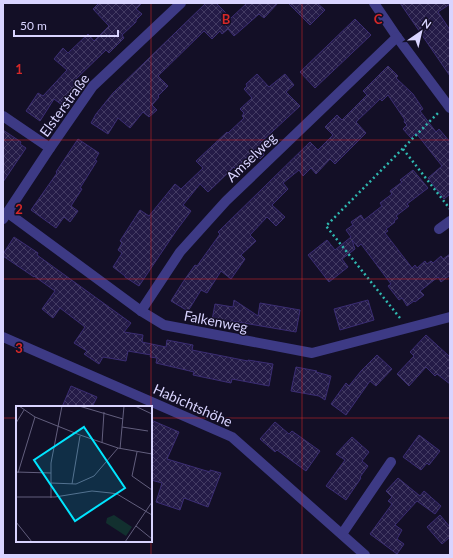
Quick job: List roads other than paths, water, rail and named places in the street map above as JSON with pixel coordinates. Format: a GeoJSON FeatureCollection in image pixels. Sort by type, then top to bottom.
{"type":"FeatureCollection","features":[{"type":"Feature","properties":{"kind":"street","name":"Elsterstraße"},"geometry":{"type":"LineString","coordinates":[[5,216],[93,86],[181,3]]}},
{"type":"Feature","properties":{"kind":"street"},"geometry":{"type":"LineString","coordinates":[[374,3],[448,106]]}},
{"type":"Feature","properties":{"kind":"street","name":"Amselweg"},"geometry":{"type":"LineString","coordinates":[[141,310],[180,252],[226,200],[397,37]]}},
{"type":"Feature","properties":{"kind":"street"},"geometry":{"type":"LineString","coordinates":[[3,116],[50,148]]}},
{"type":"Feature","properties":{"kind":"street","name":"Falkenweg"},"geometry":{"type":"LineString","coordinates":[[5,216],[164,325],[312,353],[450,317]]}},
{"type":"Feature","properties":{"kind":"street"},"geometry":{"type":"LineString","coordinates":[[439,229],[450,221]]}},
{"type":"Feature","properties":{"kind":"street","name":"Habichtshöhe"},"geometry":{"type":"LineString","coordinates":[[3,337],[232,437],[365,555]]}},
{"type":"Feature","properties":{"kind":"street"},"geometry":{"type":"LineString","coordinates":[[342,534],[391,462]]}}]}
